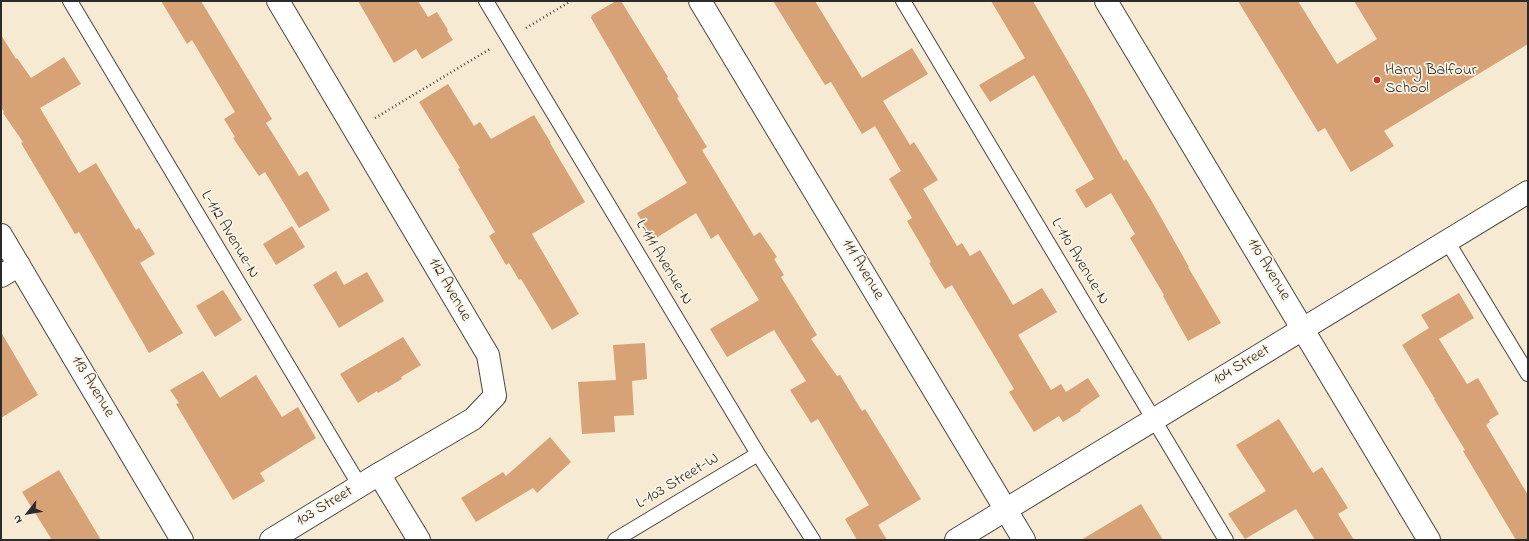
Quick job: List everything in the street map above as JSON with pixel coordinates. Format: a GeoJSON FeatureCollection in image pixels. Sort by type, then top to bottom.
{"type":"FeatureCollection","features":[{"type":"Feature","properties":{"kind":"street","name":"112 Avenue"},"geometry":{"type":"LineString","coordinates":[[278,1],[488,355],[495,396],[473,419],[378,474]]}},
{"type":"Feature","properties":{"kind":"street","name":"111 Avenue"},"geometry":{"type":"LineString","coordinates":[[700,1],[1024,540]]}},
{"type":"Feature","properties":{"kind":"street","name":"110 Avenue"},"geometry":{"type":"LineString","coordinates":[[1106,1],[1429,540]]}},
{"type":"Feature","properties":{"kind":"street","name":"104 Street"},"geometry":{"type":"LineString","coordinates":[[956,540],[1528,192]]}},
{"type":"Feature","properties":{"kind":"street","name":"113 Avenue"},"geometry":{"type":"LineString","coordinates":[[1,235],[10,270],[182,540]]}},
{"type":"Feature","properties":{"kind":"street","name":"103 Street"},"geometry":{"type":"LineString","coordinates":[[271,540],[378,474]]}},
{"type":"Feature","properties":{"kind":"street"},"geometry":{"type":"LineString","coordinates":[[378,474],[419,540]]}},
{"type":"Feature","properties":{"kind":"lane","name":"L-112 Avenue-N"},"geometry":{"type":"LineString","coordinates":[[70,1],[360,486]]}},
{"type":"Feature","properties":{"kind":"lane","name":"L-111 Avenue-N"},"geometry":{"type":"LineString","coordinates":[[486,1],[758,454],[813,540]]}},
{"type":"Feature","properties":{"kind":"lane","name":"L-110 Avenue-N"},"geometry":{"type":"LineString","coordinates":[[903,1],[1226,540]]}},
{"type":"Feature","properties":{"kind":"lane"},"geometry":{"type":"LineString","coordinates":[[1447,242],[1528,374]]}},
{"type":"Feature","properties":{"kind":"lane","name":"L-103 Street-W"},"geometry":{"type":"LineString","coordinates":[[615,540],[758,454]]}},
{"type":"Feature","properties":{"kind":"path"},"geometry":{"type":"LineString","coordinates":[[355,130],[571,1]]}},
{"type":"Feature","properties":{"kind":"building"},"geometry":{"type":"Polygon","coordinates":[[[161,1],[201,1],[272,119],[266,123],[299,176],[307,171],[330,210],[299,228],[265,172],[259,176],[233,138],[235,137],[224,119],[235,112],[192,40],[187,44],[161,1]]]}},
{"type":"Feature","properties":{"kind":"building"},"geometry":{"type":"Polygon","coordinates":[[[358,1],[418,1],[428,17],[437,12],[453,40],[422,59],[416,49],[394,63],[358,1]]]}},
{"type":"Feature","properties":{"kind":"building"},"geometry":{"type":"Polygon","coordinates":[[[616,1],[621,1],[668,77],[667,78],[679,97],[677,98],[707,147],[702,150],[754,236],[760,232],[777,257],[774,259],[784,275],[781,277],[817,335],[811,339],[837,376],[840,375],[862,411],[865,409],[921,499],[878,525],[887,540],[857,540],[845,519],[869,505],[818,419],[811,423],[790,390],[806,381],[774,330],[727,357],[710,329],[759,300],[718,234],[711,239],[696,213],[653,240],[637,213],[687,183],[591,18],[592,15],[616,1]]]}},
{"type":"Feature","properties":{"kind":"building"},"geometry":{"type":"Polygon","coordinates":[[[773,1],[815,1],[862,78],[912,48],[928,74],[883,101],[910,145],[914,142],[938,180],[923,189],[957,246],[962,243],[970,256],[980,250],[1013,305],[1042,288],[1057,312],[1018,335],[1051,390],[1061,384],[1066,392],[1088,378],[1100,396],[1080,410],[1081,411],[1063,422],[1059,416],[1034,432],[1009,392],[1014,389],[952,285],[945,289],[929,263],[931,262],[907,221],[912,218],[889,179],[901,171],[875,126],[862,134],[831,82],[825,85],[773,1]]]}},
{"type":"Feature","properties":{"kind":"building"},"geometry":{"type":"Polygon","coordinates":[[[991,1],[1033,1],[1124,161],[1126,159],[1151,200],[1221,323],[1188,341],[1163,296],[1164,295],[1130,238],[1135,234],[1111,193],[1086,208],[1075,190],[1094,179],[1034,75],[990,102],[979,85],[1025,58],[991,1]]]}},
{"type":"Feature","properties":{"kind":"building","name":"Harry Balfour School"},"geometry":{"type":"Polygon","coordinates":[[[1238,1],[1298,1],[1337,64],[1377,39],[1354,1],[1528,1],[1528,44],[1384,131],[1394,146],[1351,172],[1325,128],[1318,132],[1238,1]]]}},
{"type":"Feature","properties":{"kind":"building"},"geometry":{"type":"Polygon","coordinates":[[[1,35],[16,59],[17,58],[31,78],[64,57],[81,84],[40,108],[79,173],[96,163],[136,230],[139,228],[155,254],[140,263],[183,333],[149,353],[79,232],[75,234],[21,143],[23,142],[3,113],[4,112],[1,107],[1,35]]]}},
{"type":"Feature","properties":{"kind":"building"},"geometry":{"type":"Polygon","coordinates":[[[448,84],[474,126],[480,122],[491,139],[534,115],[585,202],[532,234],[579,314],[552,330],[521,279],[519,280],[509,263],[506,265],[489,236],[495,232],[458,169],[460,168],[419,102],[448,84]]]}},
{"type":"Feature","properties":{"kind":"building"},"geometry":{"type":"Polygon","coordinates":[[[292,226],[305,247],[276,265],[263,244],[292,226]]]}},
{"type":"Feature","properties":{"kind":"building"},"geometry":{"type":"Polygon","coordinates":[[[336,271],[344,285],[367,272],[384,301],[339,328],[313,285],[336,271]]]}},
{"type":"Feature","properties":{"kind":"building"},"geometry":{"type":"Polygon","coordinates":[[[223,290],[242,320],[215,337],[196,306],[223,290]]]}},
{"type":"Feature","properties":{"kind":"building"},"geometry":{"type":"Polygon","coordinates":[[[1459,293],[1474,318],[1439,339],[1467,384],[1478,378],[1499,414],[1489,420],[1490,422],[1486,425],[1528,495],[1528,540],[1516,540],[1463,451],[1465,450],[1402,345],[1429,328],[1421,315],[1459,293]]]}},
{"type":"Feature","properties":{"kind":"building"},"geometry":{"type":"Polygon","coordinates":[[[1,332],[38,395],[1,418],[1,332]]]}},
{"type":"Feature","properties":{"kind":"building"},"geometry":{"type":"Polygon","coordinates":[[[403,337],[421,365],[401,377],[402,379],[378,393],[377,391],[358,403],[340,374],[403,337]]]}},
{"type":"Feature","properties":{"kind":"building"},"geometry":{"type":"Polygon","coordinates":[[[645,343],[647,379],[632,381],[634,415],[614,416],[615,432],[582,434],[578,382],[616,380],[613,345],[645,343]]]}},
{"type":"Feature","properties":{"kind":"building"},"geometry":{"type":"Polygon","coordinates":[[[203,371],[220,398],[256,375],[282,417],[298,407],[316,438],[260,473],[265,481],[233,500],[176,404],[179,403],[170,390],[203,371]]]}},
{"type":"Feature","properties":{"kind":"building"},"geometry":{"type":"Polygon","coordinates":[[[1279,419],[1313,473],[1322,467],[1348,508],[1338,514],[1354,540],[1315,540],[1296,509],[1245,539],[1228,514],[1266,491],[1236,445],[1279,419]]]}},
{"type":"Feature","properties":{"kind":"building"},"geometry":{"type":"Polygon","coordinates":[[[550,437],[571,462],[537,493],[533,488],[476,522],[461,498],[503,472],[506,476],[550,437]]]}},
{"type":"Feature","properties":{"kind":"building"},"geometry":{"type":"Polygon","coordinates":[[[59,470],[101,540],[52,540],[22,492],[59,470]]]}},
{"type":"Feature","properties":{"kind":"building"},"geometry":{"type":"Polygon","coordinates":[[[1141,504],[1163,540],[1081,540],[1141,504]]]}},
{"type":"Feature","properties":{"kind":"place","name":"Harry Balfour School"},"geometry":{"type":"Point","coordinates":[1377,80]}}]}
